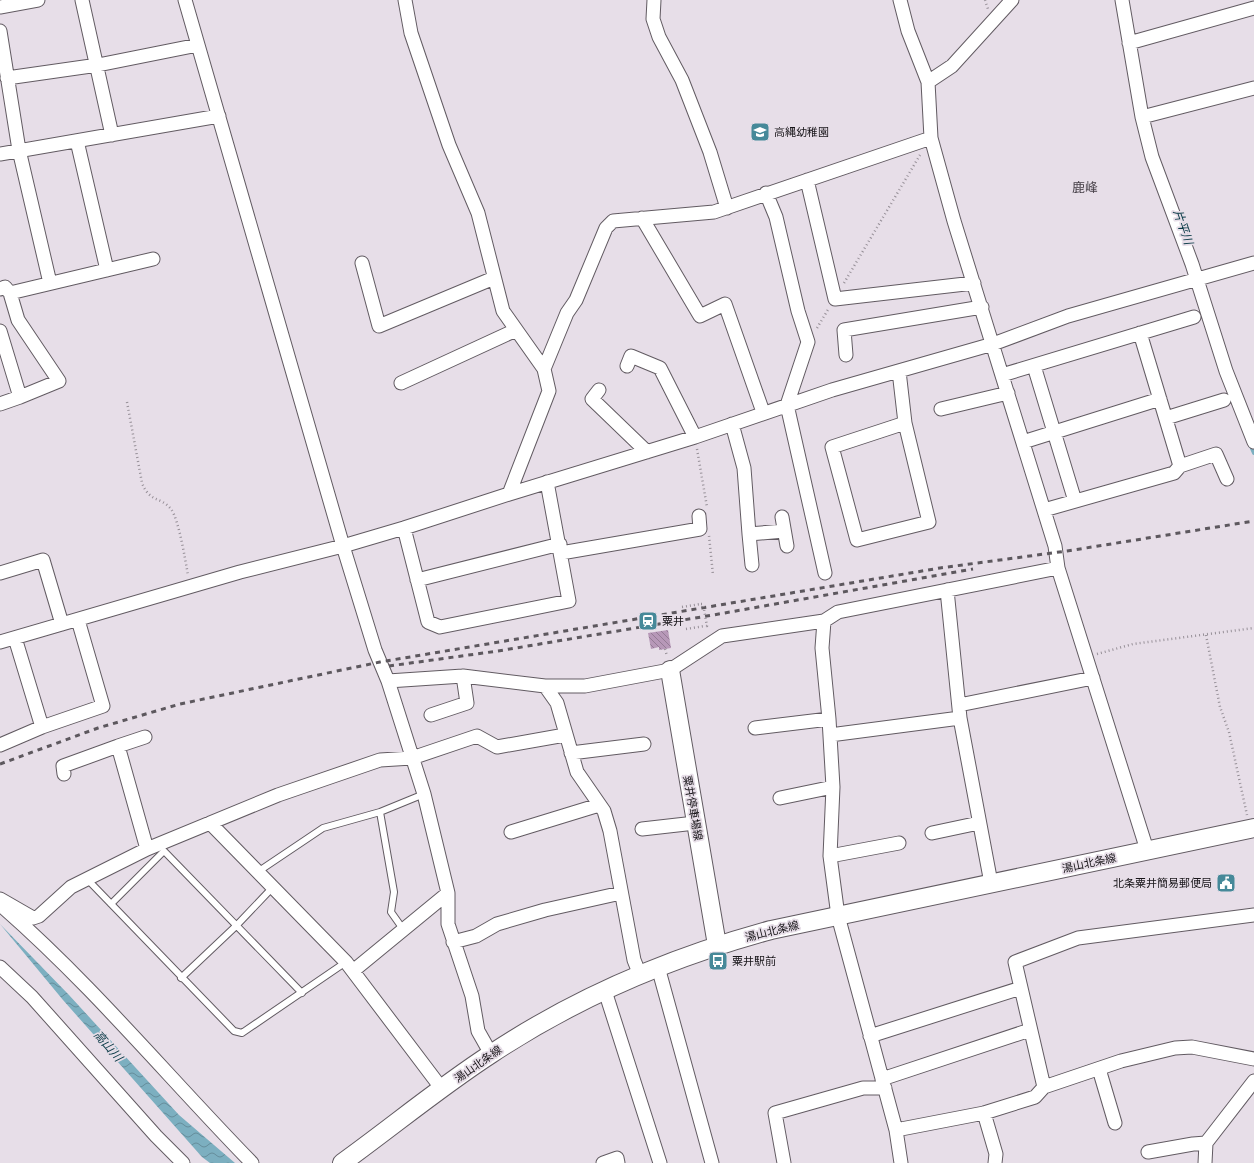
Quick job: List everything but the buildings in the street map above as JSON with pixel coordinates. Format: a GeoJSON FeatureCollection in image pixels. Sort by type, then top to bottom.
{"type":"FeatureCollection","features":[{"type":"Feature","properties":{"kind":"main road","name":"粟井停車場線"},"geometry":{"type":"LineString","coordinates":[[670,670],[717,945]]}},
{"type":"Feature","properties":{"kind":"main road","name":"湯山北条線"},"geometry":{"type":"LineString","coordinates":[[342,1163],[491,1054],[540,1024],[640,975],[717,945],[771,930],[1252,829]]}},
{"type":"Feature","properties":{"kind":"street"},"geometry":{"type":"LineString","coordinates":[[0,7],[38,0]]}},
{"type":"Feature","properties":{"kind":"street"},"geometry":{"type":"LineString","coordinates":[[82,0],[98,65],[112,135]]}},
{"type":"Feature","properties":{"kind":"street"},"geometry":{"type":"LineString","coordinates":[[185,0],[343,546],[375,650],[388,681],[424,794],[448,893],[448,924],[472,996],[478,1031],[491,1054]]}},
{"type":"Feature","properties":{"kind":"street"},"geometry":{"type":"LineString","coordinates":[[405,0],[411,33],[450,145],[478,213],[503,311],[544,368],[549,391],[509,494]]}},
{"type":"Feature","properties":{"kind":"street"},"geometry":{"type":"LineString","coordinates":[[654,0],[653,19],[659,37],[682,80],[710,152],[727,208]]}},
{"type":"Feature","properties":{"kind":"street"},"geometry":{"type":"LineString","coordinates":[[900,0],[908,31],[928,82],[931,138],[954,221],[1055,546],[1058,568],[1147,850]]}},
{"type":"Feature","properties":{"kind":"street"},"geometry":{"type":"LineString","coordinates":[[928,82],[952,66],[1012,0]]}},
{"type":"Feature","properties":{"kind":"street"},"geometry":{"type":"LineString","coordinates":[[1122,0],[1142,117],[1152,157],[1226,371],[1254,442]]}},
{"type":"Feature","properties":{"kind":"street"},"geometry":{"type":"LineString","coordinates":[[1129,43],[1254,8]]}},
{"type":"Feature","properties":{"kind":"street"},"geometry":{"type":"LineString","coordinates":[[0,31],[5,82],[50,283]]}},
{"type":"Feature","properties":{"kind":"street"},"geometry":{"type":"LineString","coordinates":[[5,82],[198,45]]}},
{"type":"Feature","properties":{"kind":"street"},"geometry":{"type":"LineString","coordinates":[[1142,117],[1254,88]]}},
{"type":"Feature","properties":{"kind":"street"},"geometry":{"type":"LineString","coordinates":[[0,154],[219,116]]}},
{"type":"Feature","properties":{"kind":"street"},"geometry":{"type":"LineString","coordinates":[[544,368],[567,312],[576,300],[606,228],[613,221],[714,212],[931,138]]}},
{"type":"Feature","properties":{"kind":"street"},"geometry":{"type":"LineString","coordinates":[[77,140],[106,270]]}},
{"type":"Feature","properties":{"kind":"street"},"geometry":{"type":"LineString","coordinates":[[807,180],[835,299],[974,283]]}},
{"type":"Feature","properties":{"kind":"street"},"geometry":{"type":"LineString","coordinates":[[766,193],[776,217],[798,311],[808,342],[787,405],[824,573]]}},
{"type":"Feature","properties":{"kind":"street"},"geometry":{"type":"LineString","coordinates":[[642,218],[700,316],[726,304],[764,412]]}},
{"type":"Feature","properties":{"kind":"street"},"geometry":{"type":"LineString","coordinates":[[0,404],[59,380],[18,320],[5,291],[50,283],[153,259]]}},
{"type":"Feature","properties":{"kind":"street"},"geometry":{"type":"LineString","coordinates":[[362,263],[379,326],[494,278]]}},
{"type":"Feature","properties":{"kind":"street"},"geometry":{"type":"LineString","coordinates":[[0,642],[240,572],[343,546],[404,528],[547,482],[695,437],[764,412],[993,344],[1068,316],[1254,263]]}},
{"type":"Feature","properties":{"kind":"street"},"geometry":{"type":"LineString","coordinates":[[846,354],[844,330],[982,308]]}},
{"type":"Feature","properties":{"kind":"street"},"geometry":{"type":"LineString","coordinates":[[1002,375],[1194,317]]}},
{"type":"Feature","properties":{"kind":"street"},"geometry":{"type":"LineString","coordinates":[[401,383],[516,330]]}},
{"type":"Feature","properties":{"kind":"street"},"geometry":{"type":"LineString","coordinates":[[0,331],[20,397]]}},
{"type":"Feature","properties":{"kind":"street"},"geometry":{"type":"LineString","coordinates":[[1140,333],[1180,466]]}},
{"type":"Feature","properties":{"kind":"street"},"geometry":{"type":"LineString","coordinates":[[627,366],[631,356],[660,368],[695,437]]}},
{"type":"Feature","properties":{"kind":"street"},"geometry":{"type":"LineString","coordinates":[[1034,366],[1075,501]]}},
{"type":"Feature","properties":{"kind":"street"},"geometry":{"type":"LineString","coordinates":[[900,371],[905,423],[929,522],[857,540],[832,447],[905,423]]}},
{"type":"Feature","properties":{"kind":"street"},"geometry":{"type":"LineString","coordinates":[[599,390],[592,399],[647,452]]}},
{"type":"Feature","properties":{"kind":"street"},"geometry":{"type":"LineString","coordinates":[[941,409],[1008,393]]}},
{"type":"Feature","properties":{"kind":"street"},"geometry":{"type":"LineString","coordinates":[[1023,442],[1160,399]]}},
{"type":"Feature","properties":{"kind":"street"},"geometry":{"type":"LineString","coordinates":[[1166,418],[1224,400]]}},
{"type":"Feature","properties":{"kind":"street"},"geometry":{"type":"LineString","coordinates":[[732,424],[744,468],[752,565]]}},
{"type":"Feature","properties":{"kind":"street"},"geometry":{"type":"LineString","coordinates":[[1044,510],[1174,473],[1180,466],[1216,454],[1227,479]]}},
{"type":"Feature","properties":{"kind":"street"},"geometry":{"type":"LineString","coordinates":[[404,528],[428,622],[440,627],[569,601],[547,482]]}},
{"type":"Feature","properties":{"kind":"street"},"geometry":{"type":"LineString","coordinates":[[417,580],[560,549],[700,529],[699,516]]}},
{"type":"Feature","properties":{"kind":"street"},"geometry":{"type":"LineString","coordinates":[[782,517],[786,546]]}},
{"type":"Feature","properties":{"kind":"street"},"geometry":{"type":"LineString","coordinates":[[750,534],[784,531]]}},
{"type":"Feature","properties":{"kind":"street"},"geometry":{"type":"LineString","coordinates":[[0,573],[43,560],[62,624]]}},
{"type":"Feature","properties":{"kind":"street"},"geometry":{"type":"LineString","coordinates":[[388,681],[463,676],[545,686],[585,686],[670,670],[722,636],[824,621],[838,612],[1058,568]]}},
{"type":"Feature","properties":{"kind":"street"},"geometry":{"type":"LineString","coordinates":[[947,590],[960,711],[978,823],[991,883]]}},
{"type":"Feature","properties":{"kind":"street"},"geometry":{"type":"LineString","coordinates":[[0,745],[42,727],[104,706],[78,620]]}},
{"type":"Feature","properties":{"kind":"street"},"geometry":{"type":"LineString","coordinates":[[824,621],[822,648],[829,719],[833,787],[830,856],[838,916],[896,1130],[901,1163]]}},
{"type":"Feature","properties":{"kind":"street"},"geometry":{"type":"LineString","coordinates":[[14,638],[42,727]]}},
{"type":"Feature","properties":{"kind":"street"},"geometry":{"type":"LineString","coordinates":[[431,715],[467,703],[463,676]]}},
{"type":"Feature","properties":{"kind":"street"},"geometry":{"type":"LineString","coordinates":[[830,735],[960,711],[1093,678]]}},
{"type":"Feature","properties":{"kind":"street"},"geometry":{"type":"LineString","coordinates":[[545,686],[557,703],[565,735],[577,772],[604,811],[610,831],[634,960],[640,975]]}},
{"type":"Feature","properties":{"kind":"street"},"geometry":{"type":"LineString","coordinates":[[755,728],[829,719]]}},
{"type":"Feature","properties":{"kind":"street"},"geometry":{"type":"LineString","coordinates":[[0,899],[33,918],[40,916],[71,887],[147,849],[278,795],[380,760],[412,758],[477,736],[497,747],[565,735]]}},
{"type":"Feature","properties":{"kind":"street"},"geometry":{"type":"LineString","coordinates":[[64,774],[63,766],[145,737]]}},
{"type":"Feature","properties":{"kind":"street"},"geometry":{"type":"LineString","coordinates":[[572,753],[644,744]]}},
{"type":"Feature","properties":{"kind":"street"},"geometry":{"type":"LineString","coordinates":[[118,746],[147,849]]}},
{"type":"Feature","properties":{"kind":"street"},"geometry":{"type":"LineString","coordinates":[[780,798],[833,787]]}},
{"type":"Feature","properties":{"kind":"street"},"geometry":{"type":"LineString","coordinates":[[511,832],[599,805]]}},
{"type":"Feature","properties":{"kind":"street"},"geometry":{"type":"LineString","coordinates":[[210,823],[274,886],[349,966],[442,1089]]}},
{"type":"Feature","properties":{"kind":"street"},"geometry":{"type":"LineString","coordinates":[[642,829],[696,823]]}},
{"type":"Feature","properties":{"kind":"street"},"geometry":{"type":"LineString","coordinates":[[932,833],[978,823]]}},
{"type":"Feature","properties":{"kind":"street"},"geometry":{"type":"LineString","coordinates":[[830,856],[899,843]]}},
{"type":"Feature","properties":{"kind":"street"},"geometry":{"type":"LineString","coordinates":[[454,942],[476,936],[497,924],[545,910],[621,892]]}},
{"type":"Feature","properties":{"kind":"street"},"geometry":{"type":"LineString","coordinates":[[349,966],[403,929],[448,893]]}},
{"type":"Feature","properties":{"kind":"street"},"geometry":{"type":"LineString","coordinates":[[0,905],[113,1014],[211,1122],[252,1163]]}},
{"type":"Feature","properties":{"kind":"street"},"geometry":{"type":"LineString","coordinates":[[1044,1087],[1014,962],[1078,938],[1254,915]]}},
{"type":"Feature","properties":{"kind":"street"},"geometry":{"type":"LineString","coordinates":[[0,967],[32,997],[156,1136],[183,1163]]}},
{"type":"Feature","properties":{"kind":"street"},"geometry":{"type":"LineString","coordinates":[[658,967],[712,1163]]}},
{"type":"Feature","properties":{"kind":"street"},"geometry":{"type":"LineString","coordinates":[[870,1036],[1020,988]]}},
{"type":"Feature","properties":{"kind":"street"},"geometry":{"type":"LineString","coordinates":[[605,991],[660,1163]]}},
{"type":"Feature","properties":{"kind":"street"},"geometry":{"type":"LineString","coordinates":[[784,1163],[775,1113],[883,1083],[1030,1030]]}},
{"type":"Feature","properties":{"kind":"street"},"geometry":{"type":"LineString","coordinates":[[896,1130],[984,1113],[1035,1097],[1044,1087],[1099,1069],[1175,1048],[1192,1047],[1254,1059]]}},
{"type":"Feature","properties":{"kind":"street"},"geometry":{"type":"LineString","coordinates":[[1099,1069],[1115,1123]]}},
{"type":"Feature","properties":{"kind":"street"},"geometry":{"type":"LineString","coordinates":[[1205,1163],[1206,1144],[1254,1081]]}},
{"type":"Feature","properties":{"kind":"street"},"geometry":{"type":"LineString","coordinates":[[984,1113],[996,1154],[995,1163]]}},
{"type":"Feature","properties":{"kind":"street"},"geometry":{"type":"LineString","coordinates":[[1148,1152],[1193,1144],[1206,1144]]}},
{"type":"Feature","properties":{"kind":"street"},"geometry":{"type":"LineString","coordinates":[[603,1163],[617,1158],[618,1163]]}},
{"type":"Feature","properties":{"kind":"lane"},"geometry":{"type":"LineString","coordinates":[[259,871],[323,828],[380,812],[424,794]]}},
{"type":"Feature","properties":{"kind":"lane"},"geometry":{"type":"LineString","coordinates":[[380,812],[394,892],[391,912],[403,929]]}},
{"type":"Feature","properties":{"kind":"lane"},"geometry":{"type":"LineString","coordinates":[[111,904],[164,851],[302,993]]}},
{"type":"Feature","properties":{"kind":"lane"},"geometry":{"type":"LineString","coordinates":[[87,879],[234,1032],[242,1032],[302,993],[349,966]]}},
{"type":"Feature","properties":{"kind":"lane"},"geometry":{"type":"LineString","coordinates":[[181,978],[236,926],[274,886]]}},
{"type":"Feature","properties":{"kind":"path"},"geometry":{"type":"LineString","coordinates":[[808,342],[931,138]]}},
{"type":"Feature","properties":{"kind":"path"},"geometry":{"type":"LineString","coordinates":[[127,402],[142,483],[146,493],[166,504],[175,516],[191,587]]}},
{"type":"Feature","properties":{"kind":"path"},"geometry":{"type":"LineString","coordinates":[[682,607],[703,604],[707,626],[686,629]]}},
{"type":"Feature","properties":{"kind":"path"},"geometry":{"type":"LineString","coordinates":[[1087,657],[1133,644],[1254,628]]}},
{"type":"Feature","properties":{"kind":"path"},"geometry":{"type":"LineString","coordinates":[[1206,635],[1220,707],[1229,732],[1252,829]]}},
{"type":"Feature","properties":{"kind":"water","name":"高山川"},"geometry":{"type":"Polygon","coordinates":[[[0,924],[69,995],[179,1115],[235,1163],[210,1163],[202,1157],[63,1000],[0,924]]]}},
{"type":"Feature","properties":{"kind":"waterway","name":"片平川"},"geometry":{"type":"LineString","coordinates":[[1250,444],[1254,453]]}},
{"type":"Feature","properties":{"kind":"railway"},"geometry":{"type":"LineString","coordinates":[[0,764],[98,728],[180,704],[380,662],[940,568],[1067,551],[1254,521]]}},
{"type":"Feature","properties":{"kind":"railway"},"geometry":{"type":"LineString","coordinates":[[389,666],[498,651],[973,569]]}},
{"type":"Feature","properties":{"kind":"place","name":"高縄幼稚園"},"geometry":{"type":"Point","coordinates":[760,132]}},
{"type":"Feature","properties":{"kind":"place","name":"粟井"},"geometry":{"type":"Point","coordinates":[648,621]}},
{"type":"Feature","properties":{"kind":"place","name":"北条粟井簡易郵便局"},"geometry":{"type":"Point","coordinates":[1226,883]}},
{"type":"Feature","properties":{"kind":"place","name":"粟井駅前"},"geometry":{"type":"Point","coordinates":[718,961]}},
{"type":"Feature","properties":{"kind":"district","name":"鹿峰"},"geometry":{"type":"Point","coordinates":[1085,187]}}]}
